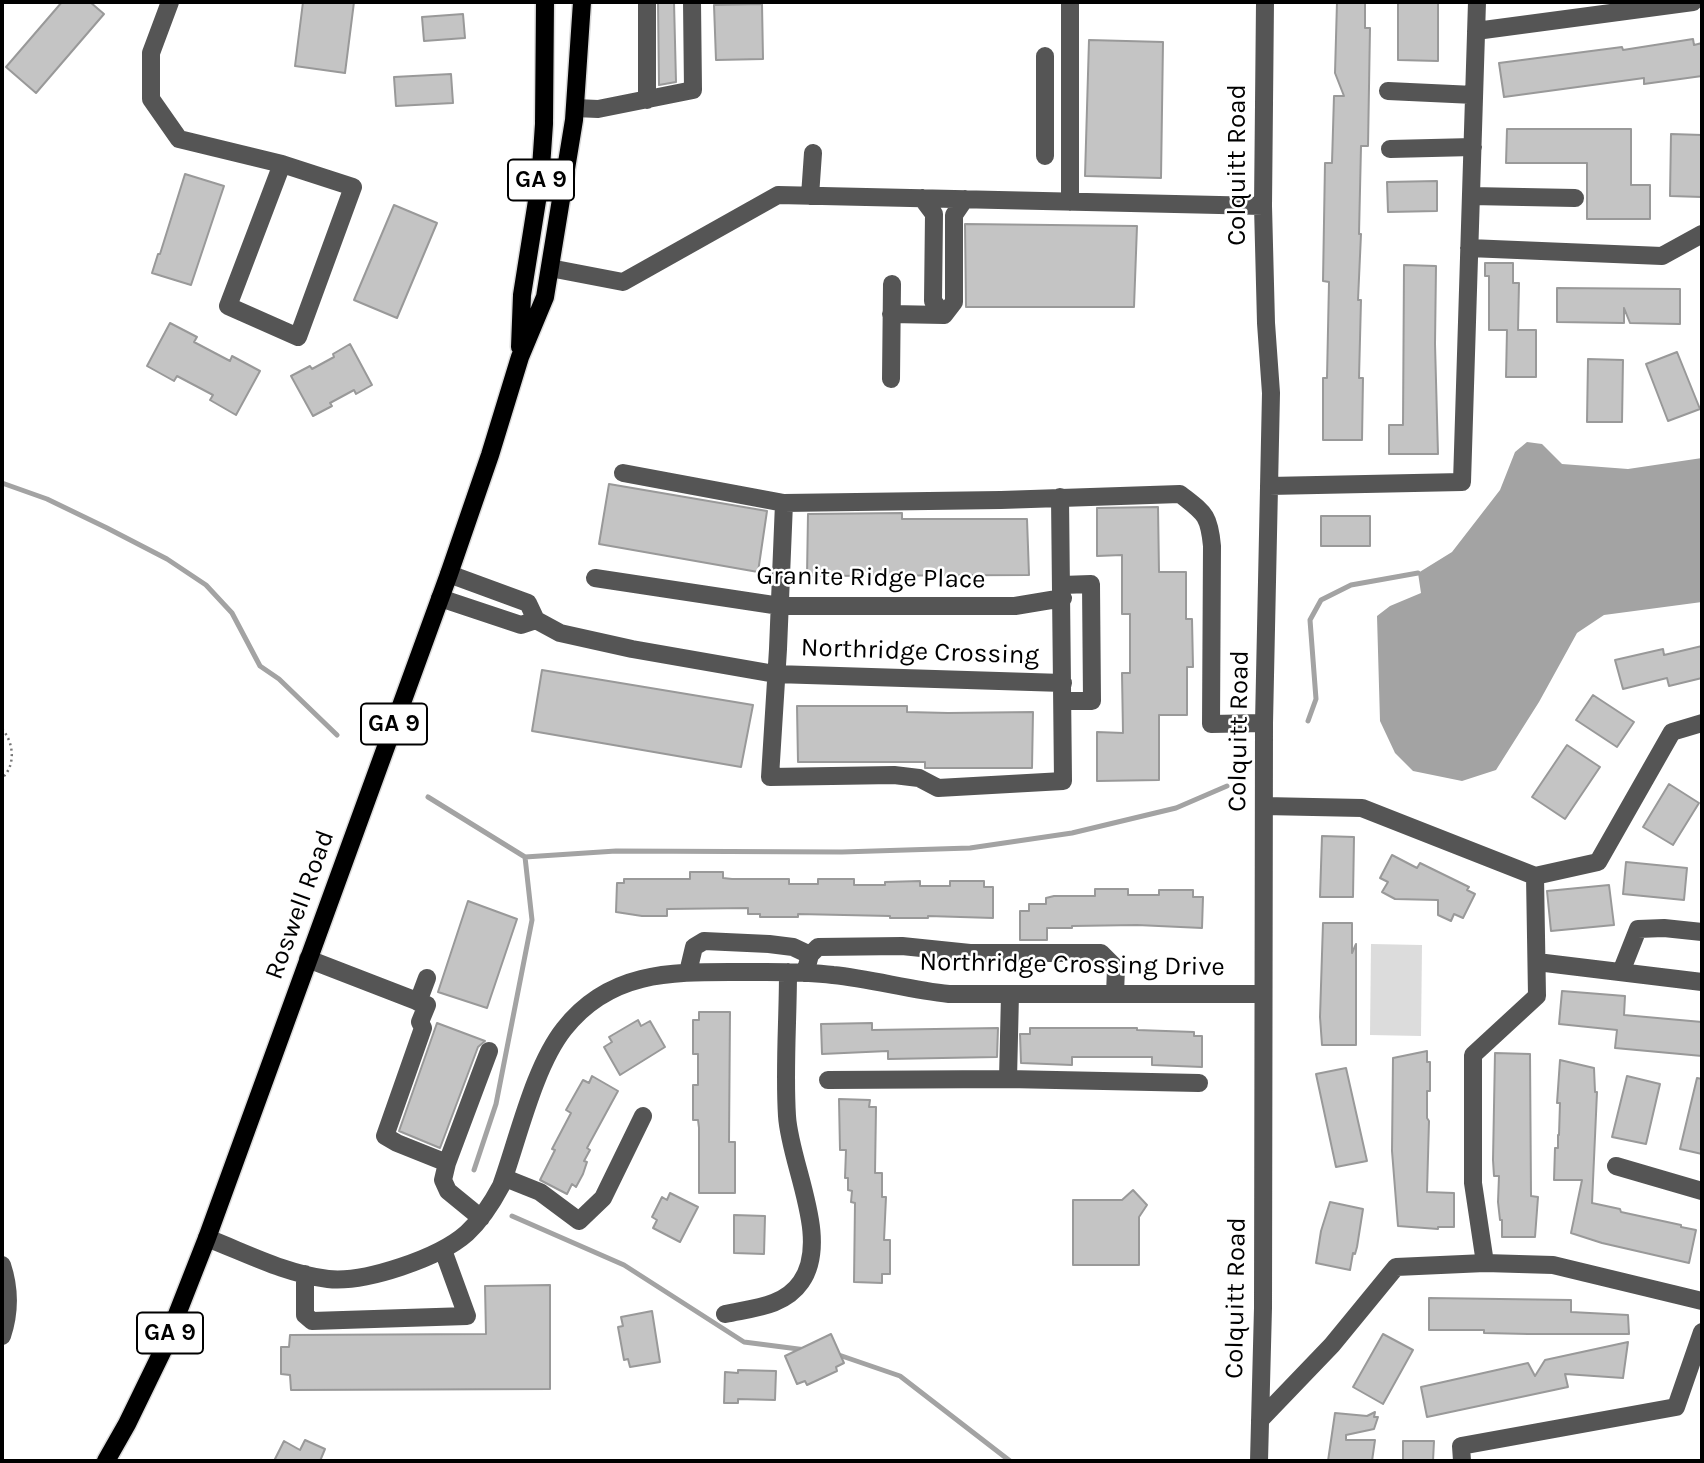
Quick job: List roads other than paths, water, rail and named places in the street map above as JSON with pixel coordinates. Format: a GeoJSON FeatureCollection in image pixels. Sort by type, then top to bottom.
{"type":"FeatureCollection","features":[{"type":"Feature","properties":{"kind":"main road","name":"Roswell Road"},"geometry":{"type":"LineString","coordinates":[[520,356],[522,295],[541,171],[545,2]]}},
{"type":"Feature","properties":{"kind":"main road","name":"Roswell Road"},"geometry":{"type":"LineString","coordinates":[[106,1461],[163,1350],[207,1238],[449,574],[491,455],[520,356],[545,297],[575,108],[582,2]]}},
{"type":"Feature","properties":{"kind":"street"},"geometry":{"type":"LineString","coordinates":[[170,2],[151,53],[151,99],[179,139],[282,164],[353,187],[298,337],[228,306],[282,164]]}},
{"type":"Feature","properties":{"kind":"street"},"geometry":{"type":"LineString","coordinates":[[647,2],[647,100]]}},
{"type":"Feature","properties":{"kind":"street"},"geometry":{"type":"LineString","coordinates":[[575,108],[598,108],[693,90],[692,2]]}},
{"type":"Feature","properties":{"kind":"street"},"geometry":{"type":"LineString","coordinates":[[1070,2],[1070,202]]}},
{"type":"Feature","properties":{"kind":"street","name":"Colquitt Road"},"geometry":{"type":"LineString","coordinates":[[1259,1461],[1263,1308],[1264,723],[1271,393],[1263,206],[1265,2]]}},
{"type":"Feature","properties":{"kind":"street"},"geometry":{"type":"LineString","coordinates":[[1269,486],[1462,482],[1477,2]]}},
{"type":"Feature","properties":{"kind":"street"},"geometry":{"type":"LineString","coordinates":[[1476,31],[1693,2]]}},
{"type":"Feature","properties":{"kind":"street"},"geometry":{"type":"LineString","coordinates":[[1045,156],[1038,57],[1070,57]]}},
{"type":"Feature","properties":{"kind":"street"},"geometry":{"type":"LineString","coordinates":[[1388,90],[1474,95]]}},
{"type":"Feature","properties":{"kind":"street"},"geometry":{"type":"LineString","coordinates":[[1390,149],[1473,147]]}},
{"type":"Feature","properties":{"kind":"street"},"geometry":{"type":"LineString","coordinates":[[810,196],[813,153]]}},
{"type":"Feature","properties":{"kind":"street"},"geometry":{"type":"LineString","coordinates":[[550,268],[623,282],[778,195],[1263,206]]}},
{"type":"Feature","properties":{"kind":"street"},"geometry":{"type":"LineString","coordinates":[[1471,196],[1575,198]]}},
{"type":"Feature","properties":{"kind":"street"},"geometry":{"type":"LineString","coordinates":[[922,198],[934,214],[933,301],[944,315]]}},
{"type":"Feature","properties":{"kind":"street"},"geometry":{"type":"LineString","coordinates":[[944,315],[954,302],[954,215],[965,199]]}},
{"type":"Feature","properties":{"kind":"street"},"geometry":{"type":"LineString","coordinates":[[1469,248],[1662,256],[1702,234]]}},
{"type":"Feature","properties":{"kind":"street"},"geometry":{"type":"LineString","coordinates":[[891,379],[892,284]]}},
{"type":"Feature","properties":{"kind":"street"},"geometry":{"type":"LineString","coordinates":[[891,314],[944,315]]}},
{"type":"Feature","properties":{"kind":"street"},"geometry":{"type":"LineString","coordinates":[[623,473],[784,503],[1180,494],[1199,509],[1210,523],[1211,724],[1264,723]]}},
{"type":"Feature","properties":{"kind":"street","name":"Northridge Crossing"},"geometry":{"type":"LineString","coordinates":[[784,503],[770,777],[894,775],[919,778],[938,788],[1063,781],[1060,497]]}},
{"type":"Feature","properties":{"kind":"street","name":"Northridge Crossing"},"geometry":{"type":"LineString","coordinates":[[449,574],[528,603],[536,620],[560,633],[632,649],[775,674],[1063,683]]}},
{"type":"Feature","properties":{"kind":"street","name":"Granite Ridge Place"},"geometry":{"type":"LineString","coordinates":[[595,578],[780,606],[1015,606],[1063,592]]}},
{"type":"Feature","properties":{"kind":"street","name":"Northridge Crossing"},"geometry":{"type":"LineString","coordinates":[[1063,592],[1091,584],[1092,701],[1063,701]]}},
{"type":"Feature","properties":{"kind":"street","name":"Northridge Crossing"},"geometry":{"type":"LineString","coordinates":[[440,598],[522,625],[536,620]]}},
{"type":"Feature","properties":{"kind":"street"},"geometry":{"type":"LineString","coordinates":[[1264,806],[1362,808],[1535,876],[1598,862],[1672,732],[1702,723]]}},
{"type":"Feature","properties":{"kind":"street"},"geometry":{"type":"LineString","coordinates":[[1485,1263],[1473,1183],[1473,1055],[1537,996],[1535,876]]}},
{"type":"Feature","properties":{"kind":"street"},"geometry":{"type":"LineString","coordinates":[[1621,972],[1638,929],[1664,928],[1702,932]]}},
{"type":"Feature","properties":{"kind":"street"},"geometry":{"type":"LineString","coordinates":[[688,972],[694,947],[704,942],[793,947],[810,955]]}},
{"type":"Feature","properties":{"kind":"street"},"geometry":{"type":"LineString","coordinates":[[725,1314],[781,1301],[801,1282],[811,1258],[810,1222],[787,1117],[797,973],[818,947],[902,946],[970,953],[1101,953],[1116,968],[1115,994]]}},
{"type":"Feature","properties":{"kind":"street"},"geometry":{"type":"LineString","coordinates":[[308,960],[427,1005],[420,1022],[423,1028],[385,1136],[447,1163]]}},
{"type":"Feature","properties":{"kind":"street"},"geometry":{"type":"LineString","coordinates":[[1537,962],[1702,982]]}},
{"type":"Feature","properties":{"kind":"street","name":"Northridge Crossing Drive"},"geometry":{"type":"LineString","coordinates":[[207,1238],[305,1275],[331,1279],[370,1276],[433,1256],[468,1232],[493,1203],[505,1178],[545,1059],[564,1028],[588,1004],[619,986],[656,974],[688,972],[834,975],[910,990],[949,994],[1263,994]]}},
{"type":"Feature","properties":{"kind":"street"},"geometry":{"type":"LineString","coordinates":[[418,1002],[427,978]]}},
{"type":"Feature","properties":{"kind":"street"},"geometry":{"type":"LineString","coordinates":[[1008,1079],[1010,994]]}},
{"type":"Feature","properties":{"kind":"street"},"geometry":{"type":"LineString","coordinates":[[481,1217],[448,1191],[443,1180],[489,1051]]}},
{"type":"Feature","properties":{"kind":"street"},"geometry":{"type":"LineString","coordinates":[[828,1080],[1008,1079],[1199,1083]]}},
{"type":"Feature","properties":{"kind":"street"},"geometry":{"type":"LineString","coordinates":[[505,1178],[540,1192],[579,1221],[603,1198],[643,1116]]}},
{"type":"Feature","properties":{"kind":"street"},"geometry":{"type":"LineString","coordinates":[[1616,1166],[1702,1191]]}},
{"type":"Feature","properties":{"kind":"street"},"geometry":{"type":"LineString","coordinates":[[305,1275],[305,1315],[312,1321],[467,1316],[443,1250]]}},
{"type":"Feature","properties":{"kind":"street"},"geometry":{"type":"LineString","coordinates":[[1260,1420],[1332,1345],[1396,1267],[1485,1263],[1553,1265],[1702,1301]]}},
{"type":"Feature","properties":{"kind":"street"},"geometry":{"type":"LineString","coordinates":[[2,1265],[8,1282],[8,1318],[2,1336]]}},
{"type":"Feature","properties":{"kind":"street"},"geometry":{"type":"LineString","coordinates":[[1462,1461],[1461,1446],[1676,1408],[1702,1332]]}},
{"type":"Feature","properties":{"kind":"waterway"},"geometry":{"type":"LineString","coordinates":[[2,483],[47,499],[107,528],[167,559],[206,585],[232,613],[260,666],[279,679],[337,735]]}},
{"type":"Feature","properties":{"kind":"waterway"},"geometry":{"type":"LineString","coordinates":[[1308,721],[1316,699],[1310,620],[1321,600],[1351,585],[1418,573]]}},
{"type":"Feature","properties":{"kind":"waterway"},"geometry":{"type":"LineString","coordinates":[[428,797],[525,857],[616,851],[842,852],[970,848],[1072,833],[1176,808],[1227,786]]}},
{"type":"Feature","properties":{"kind":"waterway"},"geometry":{"type":"LineString","coordinates":[[474,1170],[496,1104],[532,920],[525,857]]}},
{"type":"Feature","properties":{"kind":"waterway"},"geometry":{"type":"LineString","coordinates":[[512,1216],[624,1265],[744,1342],[806,1350]]}},
{"type":"Feature","properties":{"kind":"waterway"},"geometry":{"type":"LineString","coordinates":[[836,1354],[900,1376],[1010,1461]]}}]}
